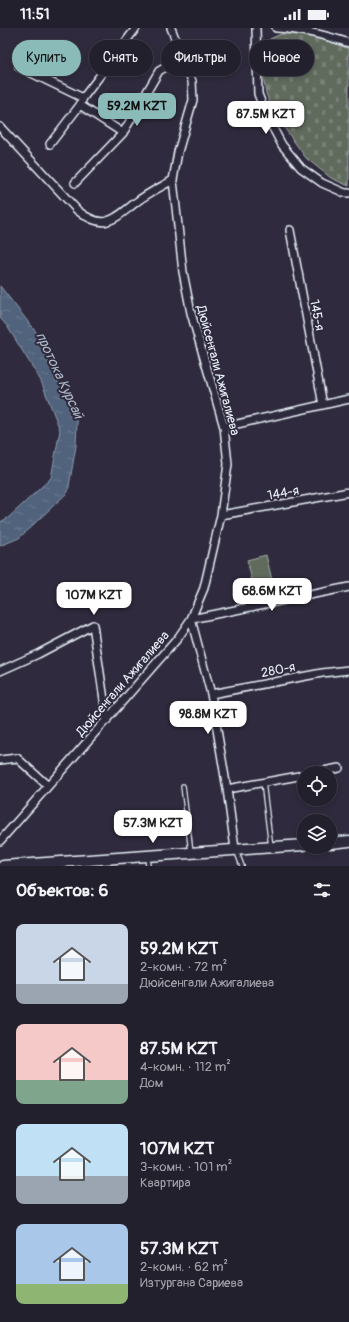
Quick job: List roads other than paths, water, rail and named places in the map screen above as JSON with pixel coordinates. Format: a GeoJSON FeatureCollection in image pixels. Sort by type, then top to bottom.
{"type":"FeatureCollection","features":[{"type":"Feature","properties":{"kind":"street"},"geometry":{"type":"LineString","coordinates":[[50,144],[136,28]]}},
{"type":"Feature","properties":{"kind":"street","name":"Дюйсенгали Ажигалиева"},"geometry":{"type":"LineString","coordinates":[[171,28],[176,40]]}},
{"type":"Feature","properties":{"kind":"street"},"geometry":{"type":"LineString","coordinates":[[256,28],[258,94],[267,117],[282,145],[301,168],[322,183],[345,193],[349,193]]}},
{"type":"Feature","properties":{"kind":"street"},"geometry":{"type":"LineString","coordinates":[[276,28],[328,36],[349,43]]}},
{"type":"Feature","properties":{"kind":"street"},"geometry":{"type":"LineString","coordinates":[[75,183],[123,133],[161,70]]}},
{"type":"Feature","properties":{"kind":"street"},"geometry":{"type":"LineString","coordinates":[[38,76],[83,98]]}},
{"type":"Feature","properties":{"kind":"street","name":"Дюйсенгали Ажигалиева"},"geometry":{"type":"LineString","coordinates":[[0,841],[178,638],[191,619],[204,588],[220,516],[228,464],[224,427],[189,306],[183,272],[173,180],[178,152],[193,100],[192,81],[190,76]]}},
{"type":"Feature","properties":{"kind":"street"},"geometry":{"type":"LineString","coordinates":[[80,105],[123,133]]}},
{"type":"Feature","properties":{"kind":"street"},"geometry":{"type":"LineString","coordinates":[[0,127],[78,211],[87,218],[96,221],[102,222],[114,219],[124,213],[136,202],[173,180]]}},
{"type":"Feature","properties":{"kind":"street","name":"145-я"},"geometry":{"type":"LineString","coordinates":[[290,230],[323,405]]}},
{"type":"Feature","properties":{"kind":"street"},"geometry":{"type":"LineString","coordinates":[[224,427],[349,399]]}},
{"type":"Feature","properties":{"kind":"street","name":"144-я"},"geometry":{"type":"LineString","coordinates":[[220,516],[349,492]]}},
{"type":"Feature","properties":{"kind":"street"},"geometry":{"type":"LineString","coordinates":[[235,849],[227,789],[211,694],[191,619],[349,587]]}},
{"type":"Feature","properties":{"kind":"street"},"geometry":{"type":"LineString","coordinates":[[0,671],[38,654],[93,625],[107,720]]}},
{"type":"Feature","properties":{"kind":"street","name":"280-я"},"geometry":{"type":"LineString","coordinates":[[211,694],[322,673],[349,670]]}},
{"type":"Feature","properties":{"kind":"street"},"geometry":{"type":"LineString","coordinates":[[0,760],[17,758],[48,786]]}},
{"type":"Feature","properties":{"kind":"street"},"geometry":{"type":"LineString","coordinates":[[227,789],[297,776]]}},
{"type":"Feature","properties":{"kind":"street"},"geometry":{"type":"LineString","coordinates":[[337,842],[349,841]]}},
{"type":"Feature","properties":{"kind":"street"},"geometry":{"type":"LineString","coordinates":[[3,866],[147,861],[191,853],[297,845]]}},
{"type":"Feature","properties":{"kind":"lane"},"geometry":{"type":"LineString","coordinates":[[263,782],[272,847]]}},
{"type":"Feature","properties":{"kind":"lane"},"geometry":{"type":"LineString","coordinates":[[183,786],[191,853]]}},
{"type":"Feature","properties":{"kind":"lane"},"geometry":{"type":"LineString","coordinates":[[235,849],[242,866]]}},
{"type":"Feature","properties":{"kind":"water"},"geometry":{"type":"Polygon","coordinates":[[[0,286],[36,332],[77,422],[76,446],[68,492],[19,538],[0,546],[0,522],[8,518],[51,478],[60,430],[41,381],[7,326],[0,318],[0,286]]]}},
{"type":"Feature","properties":{"kind":"water label","name":"протока Курсай"},"geometry":{"type":"Point","coordinates":[60,375]}}]}
